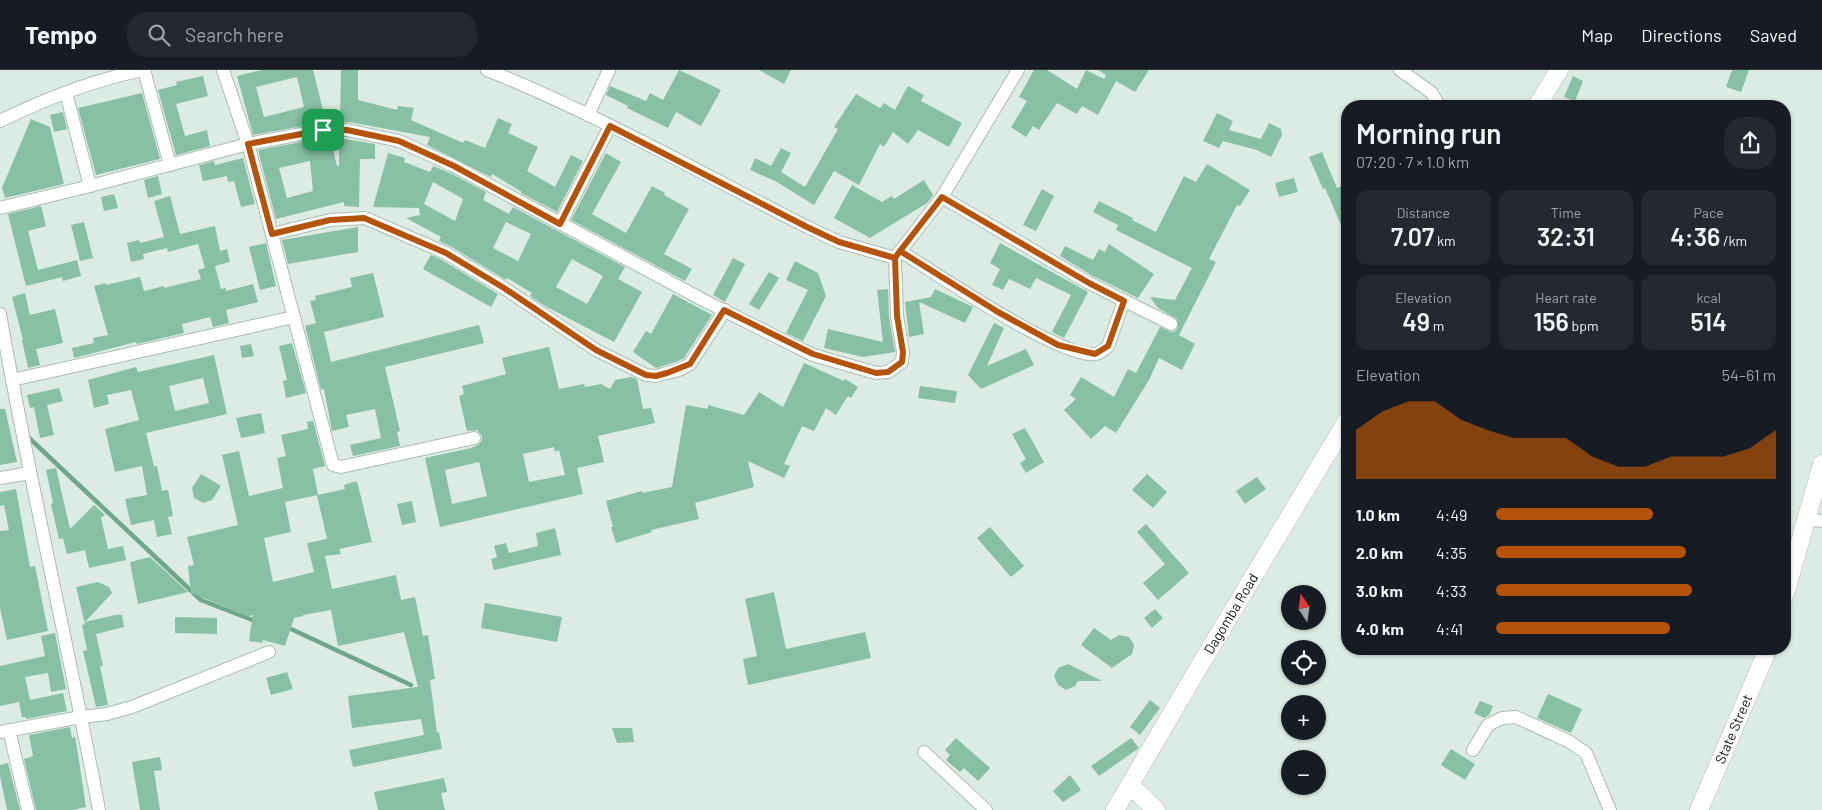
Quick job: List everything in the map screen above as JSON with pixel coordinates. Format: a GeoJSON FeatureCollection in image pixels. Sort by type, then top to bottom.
{"type":"FeatureCollection","features":[{"type":"Feature","properties":{"kind":"street"},"geometry":{"type":"LineString","coordinates":[[0,121],[66,92],[123,74],[143,70],[170,165]]}},
{"type":"Feature","properties":{"kind":"street"},"geometry":{"type":"LineString","coordinates":[[223,70],[248,144],[333,465],[341,467],[474,438]]}},
{"type":"Feature","properties":{"kind":"street"},"geometry":{"type":"LineString","coordinates":[[487,70],[523,84],[588,115],[839,242],[897,254],[1058,345],[1095,354],[1108,346],[1124,301]]}},
{"type":"Feature","properties":{"kind":"street"},"geometry":{"type":"LineString","coordinates":[[588,115],[609,70]]}},
{"type":"Feature","properties":{"kind":"street"},"geometry":{"type":"LineString","coordinates":[[0,208],[248,144],[331,130],[347,130],[399,141],[454,166],[724,310],[813,354],[876,373],[888,372],[902,362],[903,352],[897,316],[897,254],[942,197],[1018,70]]}},
{"type":"Feature","properties":{"kind":"street"},"geometry":{"type":"LineString","coordinates":[[1400,70],[1432,93],[1436,100]]}},
{"type":"Feature","properties":{"kind":"street"},"geometry":{"type":"LineString","coordinates":[[1541,100],[1559,70]]}},
{"type":"Feature","properties":{"kind":"street"},"geometry":{"type":"LineString","coordinates":[[66,92],[90,186]]}},
{"type":"Feature","properties":{"kind":"street"},"geometry":{"type":"LineString","coordinates":[[560,224],[610,126]]}},
{"type":"Feature","properties":{"kind":"street"},"geometry":{"type":"LineString","coordinates":[[942,197],[1089,283],[1171,324]]}},
{"type":"Feature","properties":{"kind":"street"},"geometry":{"type":"LineString","coordinates":[[272,234],[330,220],[364,218],[446,253],[504,288],[596,350],[646,375],[656,376],[690,364],[724,310]]}},
{"type":"Feature","properties":{"kind":"street"},"geometry":{"type":"LineString","coordinates":[[0,314],[30,473],[99,810]]}},
{"type":"Feature","properties":{"kind":"street"},"geometry":{"type":"LineString","coordinates":[[12,380],[294,316]]}},
{"type":"Feature","properties":{"kind":"street","name":"Dagomba Road"},"geometry":{"type":"LineString","coordinates":[[1115,810],[1341,431]]}},
{"type":"Feature","properties":{"kind":"street"},"geometry":{"type":"LineString","coordinates":[[1791,579],[1814,520],[1822,464]]}},
{"type":"Feature","properties":{"kind":"street"},"geometry":{"type":"LineString","coordinates":[[0,478],[30,473]]}},
{"type":"Feature","properties":{"kind":"street"},"geometry":{"type":"LineString","coordinates":[[28,810],[5,731],[107,714],[132,707],[268,652]]}},
{"type":"Feature","properties":{"kind":"street","name":"State Street"},"geometry":{"type":"LineString","coordinates":[[1699,810],[1765,655]]}},
{"type":"Feature","properties":{"kind":"street"},"geometry":{"type":"LineString","coordinates":[[1472,750],[1488,725],[1502,718],[1516,717],[1570,742],[1586,753],[1610,810]]}},
{"type":"Feature","properties":{"kind":"street"},"geometry":{"type":"LineString","coordinates":[[924,752],[986,810]]}},
{"type":"Feature","properties":{"kind":"street"},"geometry":{"type":"LineString","coordinates":[[1130,785],[1156,810]]}},
{"type":"Feature","properties":{"kind":"building"},"geometry":{"type":"Polygon","coordinates":[[[261,70],[313,70],[326,122],[253,135],[237,76],[261,70]],[[297,77],[256,87],[264,117],[304,107],[297,77]]]}},
{"type":"Feature","properties":{"kind":"building"},"geometry":{"type":"Polygon","coordinates":[[[341,70],[358,70],[358,100],[397,110],[398,106],[414,108],[411,120],[463,143],[465,140],[485,148],[498,118],[512,124],[508,133],[538,147],[527,171],[555,187],[571,155],[583,161],[557,212],[521,193],[492,174],[491,177],[427,145],[430,137],[340,122],[341,70]]]}},
{"type":"Feature","properties":{"kind":"building"},"geometry":{"type":"Polygon","coordinates":[[[679,70],[721,90],[701,126],[676,112],[668,128],[627,108],[628,106],[606,95],[610,86],[646,101],[650,93],[663,100],[679,70]]]}},
{"type":"Feature","properties":{"kind":"building"},"geometry":{"type":"Polygon","coordinates":[[[759,70],[791,70],[784,84],[759,70]]]}},
{"type":"Feature","properties":{"kind":"building"},"geometry":{"type":"Polygon","coordinates":[[[1034,70],[1047,70],[1077,89],[1086,70],[1104,79],[1106,75],[1098,70],[1149,70],[1135,92],[1116,81],[1098,115],[1082,106],[1077,114],[1057,103],[1039,130],[1033,126],[1026,137],[1011,127],[1027,101],[1019,97],[1034,70]]]}},
{"type":"Feature","properties":{"kind":"building"},"geometry":{"type":"Polygon","coordinates":[[[1732,70],[1749,70],[1741,92],[1726,87],[1732,70]]]}},
{"type":"Feature","properties":{"kind":"building"},"geometry":{"type":"Polygon","coordinates":[[[203,76],[208,96],[176,104],[185,136],[207,130],[210,146],[176,155],[158,90],[177,85],[176,82],[203,76]]]}},
{"type":"Feature","properties":{"kind":"building"},"geometry":{"type":"Polygon","coordinates":[[[1573,76],[1583,81],[1575,100],[1564,97],[1573,76]]]}},
{"type":"Feature","properties":{"kind":"building"},"geometry":{"type":"Polygon","coordinates":[[[908,86],[924,95],[921,101],[962,123],[949,147],[918,130],[908,144],[893,132],[884,147],[880,144],[859,185],[834,171],[814,205],[777,182],[750,170],[755,158],[771,166],[781,148],[791,153],[781,172],[805,187],[838,129],[834,127],[856,94],[880,108],[884,103],[895,110],[908,86]]]}},
{"type":"Feature","properties":{"kind":"building"},"geometry":{"type":"Polygon","coordinates":[[[142,93],[160,159],[96,175],[78,108],[142,93]]]}},
{"type":"Feature","properties":{"kind":"building"},"geometry":{"type":"Polygon","coordinates":[[[63,112],[67,129],[54,132],[50,115],[63,112]]]}},
{"type":"Feature","properties":{"kind":"building"},"geometry":{"type":"Polygon","coordinates":[[[1217,113],[1233,121],[1229,130],[1261,139],[1269,123],[1281,129],[1282,135],[1271,157],[1257,150],[1223,141],[1219,148],[1203,141],[1217,113]]]}},
{"type":"Feature","properties":{"kind":"building"},"geometry":{"type":"Polygon","coordinates":[[[31,119],[50,127],[64,184],[5,198],[2,188],[31,119]]]}},
{"type":"Feature","properties":{"kind":"building"},"geometry":{"type":"Polygon","coordinates":[[[330,138],[337,166],[339,166],[339,138],[375,144],[375,159],[360,159],[359,207],[344,206],[344,202],[276,219],[258,150],[330,138]],[[310,161],[279,168],[287,198],[313,191],[310,161]]]}},
{"type":"Feature","properties":{"kind":"building"},"geometry":{"type":"Polygon","coordinates":[[[1322,152],[1337,188],[1341,186],[1341,225],[1325,188],[1323,189],[1309,157],[1322,152]]]}},
{"type":"Feature","properties":{"kind":"building"},"geometry":{"type":"Polygon","coordinates":[[[388,153],[405,158],[404,162],[430,172],[433,166],[486,192],[483,200],[509,214],[513,207],[625,267],[618,279],[642,292],[614,342],[545,306],[530,296],[532,293],[439,241],[441,237],[406,218],[420,215],[419,208],[373,207],[388,153]],[[433,182],[424,204],[455,221],[463,199],[433,182]],[[506,222],[493,248],[518,261],[531,234],[506,222]],[[572,259],[556,287],[587,304],[603,276],[572,259]]]}},
{"type":"Feature","properties":{"kind":"building"},"geometry":{"type":"Polygon","coordinates":[[[606,153],[621,162],[592,214],[626,233],[652,186],[689,209],[664,254],[692,269],[685,281],[571,220],[606,153]]]}},
{"type":"Feature","properties":{"kind":"building"},"geometry":{"type":"Polygon","coordinates":[[[243,158],[255,204],[241,207],[234,181],[228,182],[227,176],[203,181],[199,165],[214,161],[215,165],[243,158]]]}},
{"type":"Feature","properties":{"kind":"building"},"geometry":{"type":"Polygon","coordinates":[[[1207,164],[1250,190],[1240,206],[1237,205],[1209,259],[1216,262],[1179,335],[1195,344],[1182,370],[1159,358],[1149,380],[1116,433],[1105,426],[1091,439],[1064,410],[1076,399],[1070,395],[1081,377],[1114,397],[1128,369],[1136,373],[1160,327],[1171,332],[1175,331],[1178,327],[1177,319],[1158,308],[1150,297],[1175,300],[1192,268],[1116,230],[1118,225],[1093,212],[1099,201],[1156,232],[1184,176],[1196,182],[1207,164]]]}},
{"type":"Feature","properties":{"kind":"building"},"geometry":{"type":"Polygon","coordinates":[[[158,176],[162,194],[148,198],[144,180],[158,176]]]}},
{"type":"Feature","properties":{"kind":"building"},"geometry":{"type":"Polygon","coordinates":[[[1294,178],[1298,192],[1279,197],[1275,183],[1294,178]]]}},
{"type":"Feature","properties":{"kind":"building"},"geometry":{"type":"Polygon","coordinates":[[[924,180],[933,195],[927,203],[870,238],[834,218],[852,185],[882,202],[892,196],[894,199],[924,180]]]}},
{"type":"Feature","properties":{"kind":"building"},"geometry":{"type":"Polygon","coordinates":[[[1042,189],[1054,196],[1036,231],[1023,225],[1042,189]]]}},
{"type":"Feature","properties":{"kind":"building"},"geometry":{"type":"Polygon","coordinates":[[[114,194],[118,208],[104,211],[101,197],[114,194]]]}},
{"type":"Feature","properties":{"kind":"building"},"geometry":{"type":"Polygon","coordinates":[[[170,196],[180,234],[215,226],[220,251],[227,249],[230,262],[215,266],[221,289],[226,288],[226,291],[253,284],[258,302],[226,310],[229,323],[213,327],[210,317],[182,324],[184,333],[137,344],[136,342],[74,358],[72,348],[94,343],[93,338],[108,335],[94,286],[140,277],[144,291],[201,279],[198,270],[205,268],[198,244],[168,252],[167,248],[143,254],[144,259],[131,262],[127,243],[139,240],[140,243],[164,237],[154,201],[170,196]]]}},
{"type":"Feature","properties":{"kind":"building"},"geometry":{"type":"Polygon","coordinates":[[[41,206],[46,226],[28,231],[38,270],[77,260],[81,276],[63,281],[62,277],[26,286],[8,214],[41,206]]]}},
{"type":"Feature","properties":{"kind":"building"},"geometry":{"type":"Polygon","coordinates":[[[84,222],[93,258],[80,261],[71,225],[84,222]]]}},
{"type":"Feature","properties":{"kind":"building"},"geometry":{"type":"Polygon","coordinates":[[[358,227],[358,252],[288,264],[282,240],[358,227]]]}},
{"type":"Feature","properties":{"kind":"building"},"geometry":{"type":"Polygon","coordinates":[[[266,243],[276,286],[260,290],[249,247],[266,243]]]}},
{"type":"Feature","properties":{"kind":"building"},"geometry":{"type":"Polygon","coordinates":[[[1000,243],[1088,292],[1064,338],[1052,332],[1071,295],[1036,278],[1030,289],[1009,279],[1003,290],[992,285],[1000,269],[990,263],[1000,243]]]}},
{"type":"Feature","properties":{"kind":"building"},"geometry":{"type":"Polygon","coordinates":[[[1109,244],[1154,274],[1138,298],[1093,276],[1060,256],[1065,246],[1093,260],[1099,249],[1105,252],[1109,244]]]}},
{"type":"Feature","properties":{"kind":"building"},"geometry":{"type":"Polygon","coordinates":[[[431,255],[498,294],[491,307],[423,269],[431,255]]]}},
{"type":"Feature","properties":{"kind":"building"},"geometry":{"type":"Polygon","coordinates":[[[733,258],[745,264],[725,302],[713,295],[733,258]]]}},
{"type":"Feature","properties":{"kind":"building"},"geometry":{"type":"Polygon","coordinates":[[[795,261],[818,273],[826,296],[803,341],[786,333],[808,290],[786,280],[795,261]]]}},
{"type":"Feature","properties":{"kind":"building"},"geometry":{"type":"Polygon","coordinates":[[[769,272],[779,278],[759,310],[749,304],[769,272]]]}},
{"type":"Feature","properties":{"kind":"building"},"geometry":{"type":"Polygon","coordinates":[[[373,273],[384,317],[324,332],[331,362],[479,325],[484,343],[385,367],[400,431],[397,432],[400,446],[353,456],[350,445],[381,438],[375,409],[346,415],[349,427],[332,431],[324,389],[321,390],[305,326],[316,323],[310,301],[316,300],[315,296],[352,287],[350,278],[373,273]]]}},
{"type":"Feature","properties":{"kind":"building"},"geometry":{"type":"Polygon","coordinates":[[[888,289],[889,317],[895,352],[863,357],[824,348],[828,329],[883,342],[877,290],[888,289]]]}},
{"type":"Feature","properties":{"kind":"building"},"geometry":{"type":"Polygon","coordinates":[[[935,289],[973,307],[965,323],[919,302],[924,334],[909,337],[905,302],[931,297],[935,289]]]}},
{"type":"Feature","properties":{"kind":"building"},"geometry":{"type":"Polygon","coordinates":[[[25,293],[30,315],[55,309],[63,343],[36,349],[40,365],[28,368],[12,297],[25,293]]]}},
{"type":"Feature","properties":{"kind":"building"},"geometry":{"type":"Polygon","coordinates":[[[673,294],[712,315],[684,358],[656,368],[633,352],[646,331],[651,334],[673,294]]]}},
{"type":"Feature","properties":{"kind":"building"},"geometry":{"type":"Polygon","coordinates":[[[994,323],[1004,328],[987,366],[1026,349],[1034,365],[981,389],[968,375],[994,323]]]}},
{"type":"Feature","properties":{"kind":"building"},"geometry":{"type":"Polygon","coordinates":[[[292,343],[306,393],[286,398],[283,381],[287,380],[279,346],[292,343]]]}},
{"type":"Feature","properties":{"kind":"building"},"geometry":{"type":"Polygon","coordinates":[[[251,344],[254,356],[242,358],[240,346],[251,344]]]}},
{"type":"Feature","properties":{"kind":"building"},"geometry":{"type":"Polygon","coordinates":[[[549,347],[559,389],[584,384],[585,387],[601,384],[610,389],[615,380],[631,377],[637,379],[643,409],[651,408],[655,423],[598,436],[604,462],[577,468],[583,494],[440,527],[425,458],[471,448],[479,444],[482,436],[477,430],[467,431],[459,396],[464,394],[462,386],[506,374],[502,358],[549,347]],[[554,447],[523,454],[529,482],[565,475],[559,450],[555,452],[554,447]],[[479,462],[445,470],[452,504],[487,496],[479,462]]]}},
{"type":"Feature","properties":{"kind":"building"},"geometry":{"type":"Polygon","coordinates":[[[214,355],[227,414],[146,433],[154,466],[157,466],[162,491],[168,490],[173,516],[168,517],[172,534],[157,537],[154,520],[131,525],[125,499],[147,495],[142,466],[115,472],[105,429],[139,420],[131,390],[107,395],[109,404],[94,408],[88,380],[136,367],[138,372],[214,355]],[[203,378],[169,386],[175,411],[209,403],[203,378]]]}},
{"type":"Feature","properties":{"kind":"building"},"geometry":{"type":"Polygon","coordinates":[[[804,363],[844,381],[845,379],[858,387],[851,398],[848,396],[836,415],[826,408],[814,431],[802,426],[784,464],[790,466],[784,478],[748,461],[754,487],[695,503],[699,519],[651,530],[652,532],[616,543],[606,501],[642,491],[642,493],[672,487],[686,405],[708,409],[708,405],[744,415],[759,392],[783,407],[804,363]]]}},
{"type":"Feature","properties":{"kind":"building"},"geometry":{"type":"Polygon","coordinates":[[[920,386],[957,391],[955,403],[918,398],[920,386]]]}},
{"type":"Feature","properties":{"kind":"building"},"geometry":{"type":"Polygon","coordinates":[[[59,388],[63,401],[47,405],[54,435],[40,438],[34,407],[30,408],[27,395],[59,388]]]}},
{"type":"Feature","properties":{"kind":"building"},"geometry":{"type":"Polygon","coordinates":[[[0,409],[5,409],[17,462],[0,465],[0,409]]]}},
{"type":"Feature","properties":{"kind":"building"},"geometry":{"type":"Polygon","coordinates":[[[261,413],[265,433],[241,438],[236,418],[261,413]]]}},
{"type":"Feature","properties":{"kind":"building"},"geometry":{"type":"Polygon","coordinates":[[[313,421],[325,466],[313,469],[318,495],[345,489],[344,485],[357,481],[372,542],[339,549],[341,554],[325,556],[332,589],[396,575],[401,600],[415,597],[423,636],[428,635],[435,679],[430,680],[437,733],[439,732],[442,749],[353,767],[349,750],[424,735],[421,719],[352,728],[348,696],[418,687],[404,632],[338,646],[331,610],[294,618],[285,646],[263,640],[262,643],[249,641],[252,619],[255,619],[252,618],[253,615],[248,616],[191,593],[188,566],[194,565],[187,537],[238,525],[222,455],[239,451],[249,496],[283,488],[277,458],[286,456],[281,435],[308,429],[307,422],[313,421]],[[317,495],[285,502],[291,532],[264,538],[273,582],[314,572],[307,543],[327,539],[317,495]]]}},
{"type":"Feature","properties":{"kind":"building"},"geometry":{"type":"Polygon","coordinates":[[[1025,428],[1044,462],[1026,473],[1020,463],[1026,459],[1012,434],[1025,428]]]}},
{"type":"Feature","properties":{"kind":"building"},"geometry":{"type":"Polygon","coordinates":[[[56,468],[70,529],[94,505],[105,515],[101,518],[108,549],[123,546],[126,560],[89,568],[85,550],[67,554],[63,538],[59,539],[46,470],[56,468]]]}},
{"type":"Feature","properties":{"kind":"building"},"geometry":{"type":"Polygon","coordinates":[[[201,474],[221,486],[212,500],[203,503],[194,498],[192,488],[201,474]]]}},
{"type":"Feature","properties":{"kind":"building"},"geometry":{"type":"Polygon","coordinates":[[[1147,474],[1167,492],[1153,508],[1132,490],[1147,474]]]}},
{"type":"Feature","properties":{"kind":"building"},"geometry":{"type":"Polygon","coordinates":[[[1257,477],[1266,489],[1245,504],[1236,491],[1257,477]]]}},
{"type":"Feature","properties":{"kind":"building"},"geometry":{"type":"Polygon","coordinates":[[[16,489],[30,567],[35,566],[48,631],[7,640],[0,608],[0,531],[9,530],[4,505],[0,506],[0,492],[16,489]]]}},
{"type":"Feature","properties":{"kind":"building"},"geometry":{"type":"Polygon","coordinates":[[[412,501],[416,522],[402,525],[397,504],[412,501]]]}},
{"type":"Feature","properties":{"kind":"building"},"geometry":{"type":"Polygon","coordinates":[[[1146,524],[1189,573],[1158,600],[1143,583],[1165,564],[1137,532],[1146,524]]]}},
{"type":"Feature","properties":{"kind":"building"},"geometry":{"type":"Polygon","coordinates":[[[990,527],[1024,566],[1011,577],[977,538],[990,527]]]}},
{"type":"Feature","properties":{"kind":"building"},"geometry":{"type":"Polygon","coordinates":[[[555,528],[561,555],[494,570],[491,559],[497,557],[494,546],[506,543],[509,553],[538,546],[536,533],[555,528]]]}},
{"type":"Feature","properties":{"kind":"building"},"geometry":{"type":"Polygon","coordinates":[[[150,557],[188,592],[138,604],[130,562],[150,557]]]}},
{"type":"Feature","properties":{"kind":"building"},"geometry":{"type":"Polygon","coordinates":[[[98,582],[109,587],[112,593],[85,622],[122,615],[124,627],[96,634],[103,666],[100,666],[108,705],[96,707],[83,651],[87,650],[82,625],[85,624],[76,587],[98,582]]]}},
{"type":"Feature","properties":{"kind":"building"},"geometry":{"type":"Polygon","coordinates":[[[774,592],[786,649],[865,632],[871,658],[748,685],[743,659],[757,656],[745,599],[774,592]]]}},
{"type":"Feature","properties":{"kind":"building"},"geometry":{"type":"Polygon","coordinates":[[[485,603],[562,617],[557,642],[481,628],[485,603]]]}},
{"type":"Feature","properties":{"kind":"building"},"geometry":{"type":"Polygon","coordinates":[[[1155,609],[1163,618],[1152,628],[1144,618],[1155,609]]]}},
{"type":"Feature","properties":{"kind":"building"},"geometry":{"type":"Polygon","coordinates":[[[175,617],[217,618],[217,634],[175,633],[175,617]]]}},
{"type":"Feature","properties":{"kind":"building"},"geometry":{"type":"Polygon","coordinates":[[[1094,628],[1111,640],[1119,635],[1129,637],[1134,645],[1132,654],[1112,668],[1081,645],[1094,628]]]}},
{"type":"Feature","properties":{"kind":"building"},"geometry":{"type":"Polygon","coordinates":[[[55,633],[66,689],[51,692],[48,673],[25,677],[30,700],[63,693],[67,711],[26,719],[26,717],[22,717],[19,702],[0,706],[0,666],[45,656],[41,636],[55,633]]]}},
{"type":"Feature","properties":{"kind":"building"},"geometry":{"type":"Polygon","coordinates":[[[1068,664],[1102,681],[1078,681],[1075,686],[1066,690],[1058,685],[1054,676],[1058,668],[1068,664]]]}},
{"type":"Feature","properties":{"kind":"building"},"geometry":{"type":"Polygon","coordinates":[[[287,672],[293,689],[271,695],[266,678],[287,672]]]}},
{"type":"Feature","properties":{"kind":"building"},"geometry":{"type":"Polygon","coordinates":[[[1548,694],[1582,709],[1571,733],[1537,718],[1548,694]]]}},
{"type":"Feature","properties":{"kind":"building"},"geometry":{"type":"Polygon","coordinates":[[[1150,700],[1160,708],[1140,735],[1130,727],[1150,700]]]}},
{"type":"Feature","properties":{"kind":"building"},"geometry":{"type":"Polygon","coordinates":[[[1480,701],[1493,706],[1489,715],[1484,718],[1474,713],[1480,701]]]}},
{"type":"Feature","properties":{"kind":"building"},"geometry":{"type":"Polygon","coordinates":[[[70,727],[72,738],[75,737],[86,807],[73,810],[36,810],[24,759],[33,756],[29,735],[70,727]]]}},
{"type":"Feature","properties":{"kind":"building"},"geometry":{"type":"Polygon","coordinates":[[[612,728],[632,728],[634,742],[617,743],[612,728]]]}},
{"type":"Feature","properties":{"kind":"building"},"geometry":{"type":"Polygon","coordinates":[[[956,738],[990,768],[978,781],[964,768],[960,772],[946,760],[950,755],[945,750],[956,738]]]}},
{"type":"Feature","properties":{"kind":"building"},"geometry":{"type":"Polygon","coordinates":[[[1131,738],[1139,748],[1099,776],[1091,766],[1131,738]]]}},
{"type":"Feature","properties":{"kind":"building"},"geometry":{"type":"Polygon","coordinates":[[[1451,749],[1475,764],[1465,780],[1441,765],[1451,749]]]}},
{"type":"Feature","properties":{"kind":"building"},"geometry":{"type":"Polygon","coordinates":[[[160,757],[162,770],[154,771],[160,810],[140,810],[132,762],[160,757]]]}},
{"type":"Feature","properties":{"kind":"building"},"geometry":{"type":"Polygon","coordinates":[[[8,763],[20,810],[7,810],[0,776],[0,765],[8,763]]]}},
{"type":"Feature","properties":{"kind":"building"},"geometry":{"type":"Polygon","coordinates":[[[1070,775],[1081,790],[1063,802],[1053,791],[1070,775]]]}},
{"type":"Feature","properties":{"kind":"building"},"geometry":{"type":"Polygon","coordinates":[[[444,778],[447,792],[441,793],[445,810],[378,810],[374,792],[444,778]]]}},
{"type":"Feature","properties":{"kind":"waterway"},"geometry":{"type":"LineString","coordinates":[[28,437],[201,600],[255,621]]}},
{"type":"Feature","properties":{"kind":"waterway"},"geometry":{"type":"LineString","coordinates":[[285,629],[291,629],[411,685]]}},
{"type":"Feature","properties":{"kind":"route"},"geometry":{"type":"LineString","coordinates":[[323,130],[248,144],[272,234],[330,220],[364,218],[446,253],[504,288],[596,350],[646,375],[656,376],[679,370],[690,364],[724,310],[813,354],[876,373],[888,372],[902,362],[903,352],[897,316],[895,258],[900,251],[942,197],[1089,283],[1124,301],[1108,346],[1102,351],[1095,354],[1086,353],[1058,345],[998,312],[900,251],[895,258],[839,242],[610,126],[560,224],[454,166],[399,141],[347,130],[323,130]]}}]}
